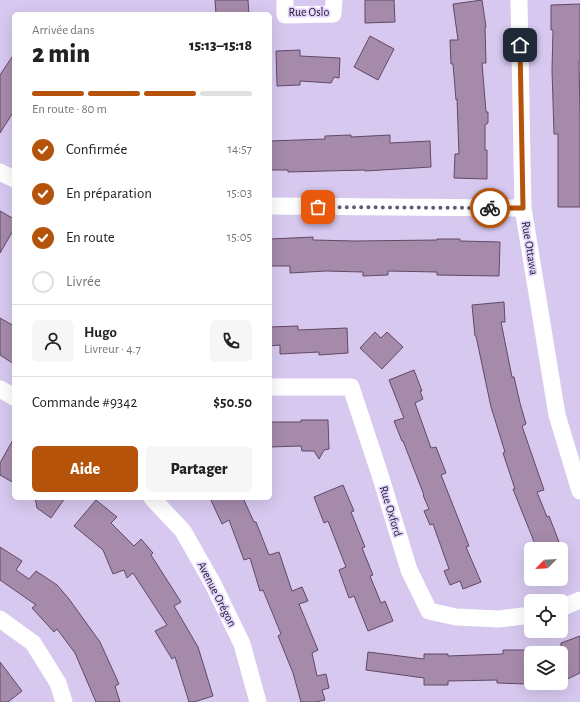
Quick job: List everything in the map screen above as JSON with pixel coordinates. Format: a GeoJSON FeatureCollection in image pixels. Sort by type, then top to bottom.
{"type":"FeatureCollection","features":[{"type":"Feature","properties":{"kind":"street","name":"Rue Oslo"},"geometry":{"type":"LineString","coordinates":[[285,0],[285,15],[333,14],[334,0]]}},
{"type":"Feature","properties":{"kind":"street","name":"Rue Ottawa"},"geometry":{"type":"LineString","coordinates":[[519,0],[523,208],[557,415],[580,491]]}},
{"type":"Feature","properties":{"kind":"street"},"geometry":{"type":"LineString","coordinates":[[0,172],[12,178]]}},
{"type":"Feature","properties":{"kind":"street"},"geometry":{"type":"LineString","coordinates":[[272,206],[523,208]]}},
{"type":"Feature","properties":{"kind":"street","name":"Rue Oxford"},"geometry":{"type":"LineString","coordinates":[[272,387],[351,388],[381,478],[408,570],[429,611],[456,617],[499,619],[524,616]]}},
{"type":"Feature","properties":{"kind":"street"},"geometry":{"type":"LineString","coordinates":[[0,389],[12,396]]}},
{"type":"Feature","properties":{"kind":"street","name":"Avenue Orégon"},"geometry":{"type":"LineString","coordinates":[[154,500],[183,531],[213,584],[242,644],[258,702]]}},
{"type":"Feature","properties":{"kind":"street"},"geometry":{"type":"LineString","coordinates":[[568,605],[580,600]]}},
{"type":"Feature","properties":{"kind":"street"},"geometry":{"type":"LineString","coordinates":[[0,619],[33,642],[58,683],[64,702]]}},
{"type":"Feature","properties":{"kind":"building"},"geometry":{"type":"Polygon","coordinates":[[[215,0],[248,0],[249,12],[216,12],[215,0]]]}},
{"type":"Feature","properties":{"kind":"building"},"geometry":{"type":"Polygon","coordinates":[[[365,0],[394,0],[395,22],[365,23],[365,0]]]}},
{"type":"Feature","properties":{"kind":"building"},"geometry":{"type":"Polygon","coordinates":[[[482,0],[486,27],[486,63],[482,63],[486,112],[488,112],[488,123],[485,125],[487,179],[454,178],[455,154],[459,154],[457,99],[456,100],[453,64],[451,64],[450,40],[458,40],[453,4],[482,0]]]}},
{"type":"Feature","properties":{"kind":"building"},"geometry":{"type":"Polygon","coordinates":[[[580,4],[580,207],[558,207],[558,134],[554,134],[552,70],[553,30],[551,30],[551,5],[580,4]]]}},
{"type":"Feature","properties":{"kind":"building"},"geometry":{"type":"Polygon","coordinates":[[[370,36],[394,49],[378,80],[354,67],[370,36]]]}},
{"type":"Feature","properties":{"kind":"building"},"geometry":{"type":"Polygon","coordinates":[[[300,50],[300,56],[340,58],[339,78],[334,77],[331,83],[300,81],[300,85],[277,86],[276,51],[300,50]]]}},
{"type":"Feature","properties":{"kind":"building"},"geometry":{"type":"Polygon","coordinates":[[[12,57],[12,114],[0,133],[0,75],[12,57]]]}},
{"type":"Feature","properties":{"kind":"building"},"geometry":{"type":"Polygon","coordinates":[[[351,135],[351,137],[390,135],[390,143],[430,141],[431,167],[365,171],[288,172],[288,170],[272,170],[272,141],[325,139],[325,136],[351,135]]]}},
{"type":"Feature","properties":{"kind":"building"},"geometry":{"type":"Polygon","coordinates":[[[0,211],[12,218],[12,232],[0,253],[0,211]]]}},
{"type":"Feature","properties":{"kind":"building"},"geometry":{"type":"Polygon","coordinates":[[[313,237],[313,240],[355,241],[460,239],[460,241],[500,242],[499,276],[437,275],[437,272],[388,271],[388,275],[363,276],[363,272],[326,271],[290,273],[290,266],[272,266],[272,239],[313,237]]]}},
{"type":"Feature","properties":{"kind":"building"},"geometry":{"type":"Polygon","coordinates":[[[504,302],[505,322],[501,322],[512,377],[514,377],[526,424],[522,426],[544,490],[537,492],[547,517],[549,516],[559,542],[534,542],[513,489],[515,489],[503,453],[505,452],[491,407],[475,336],[472,305],[504,302]]]}},
{"type":"Feature","properties":{"kind":"building"},"geometry":{"type":"Polygon","coordinates":[[[0,318],[12,325],[12,363],[0,355],[0,318]]]}},
{"type":"Feature","properties":{"kind":"building"},"geometry":{"type":"Polygon","coordinates":[[[298,326],[298,330],[347,328],[348,353],[319,355],[319,352],[280,354],[280,345],[272,346],[272,327],[298,326]]]}},
{"type":"Feature","properties":{"kind":"building"},"geometry":{"type":"Polygon","coordinates":[[[375,332],[381,338],[387,332],[403,347],[382,369],[360,348],[375,332]]]}},
{"type":"Feature","properties":{"kind":"building"},"geometry":{"type":"Polygon","coordinates":[[[414,370],[422,391],[420,391],[423,399],[415,403],[431,448],[436,447],[446,473],[441,475],[469,546],[466,547],[481,582],[463,589],[460,581],[450,585],[444,571],[449,569],[433,524],[430,525],[424,511],[429,509],[394,421],[404,418],[389,380],[414,370]]]}},
{"type":"Feature","properties":{"kind":"building"},"geometry":{"type":"Polygon","coordinates":[[[301,420],[328,420],[329,449],[324,450],[319,459],[314,451],[302,451],[301,446],[272,447],[272,422],[301,422],[301,420]]]}},
{"type":"Feature","properties":{"kind":"building"},"geometry":{"type":"Polygon","coordinates":[[[12,442],[12,482],[0,475],[0,463],[12,442]]]}},
{"type":"Feature","properties":{"kind":"building"},"geometry":{"type":"Polygon","coordinates":[[[343,485],[354,511],[351,512],[365,547],[362,548],[373,575],[370,576],[381,603],[385,601],[393,621],[368,631],[354,596],[349,598],[339,570],[346,567],[328,521],[324,523],[314,497],[343,485]]]}},
{"type":"Feature","properties":{"kind":"building"},"geometry":{"type":"Polygon","coordinates":[[[35,500],[64,500],[51,518],[37,508],[35,500]]]}},
{"type":"Feature","properties":{"kind":"building"},"geometry":{"type":"Polygon","coordinates":[[[96,500],[117,517],[111,523],[134,546],[141,539],[153,553],[151,555],[181,602],[174,606],[198,647],[213,696],[194,702],[189,702],[175,657],[172,659],[155,631],[167,625],[133,573],[127,578],[124,570],[113,574],[103,550],[74,526],[96,500]]]}},
{"type":"Feature","properties":{"kind":"building"},"geometry":{"type":"Polygon","coordinates":[[[211,500],[244,500],[254,522],[256,522],[269,555],[279,552],[292,591],[302,587],[308,601],[299,604],[318,650],[312,653],[317,676],[326,674],[329,688],[322,690],[325,700],[316,702],[301,702],[293,673],[278,636],[281,634],[263,590],[260,591],[250,558],[244,560],[229,520],[222,524],[211,500]]]}},
{"type":"Feature","properties":{"kind":"building"},"geometry":{"type":"Polygon","coordinates":[[[0,547],[22,561],[16,570],[29,579],[36,571],[57,585],[69,599],[100,642],[119,684],[115,686],[120,702],[96,702],[75,653],[57,629],[54,632],[32,608],[36,605],[0,580],[0,547]]]}},
{"type":"Feature","properties":{"kind":"building"},"geometry":{"type":"Polygon","coordinates":[[[580,636],[580,673],[568,679],[568,646],[561,646],[561,643],[580,636]]]}},
{"type":"Feature","properties":{"kind":"building"},"geometry":{"type":"Polygon","coordinates":[[[503,650],[524,650],[524,684],[497,683],[497,680],[448,681],[448,685],[424,685],[424,678],[366,670],[368,652],[424,659],[424,654],[448,654],[448,656],[503,654],[503,650]]]}},
{"type":"Feature","properties":{"kind":"building"},"geometry":{"type":"Polygon","coordinates":[[[0,662],[22,691],[8,702],[0,702],[0,662]]]}},
{"type":"Feature","properties":{"kind":"way so far"},"geometry":{"type":"LineString","coordinates":[[318,207],[490,208]]}},
{"type":"Feature","properties":{"kind":"route"},"geometry":{"type":"LineString","coordinates":[[490,208],[523,208],[520,45]]}}]}
